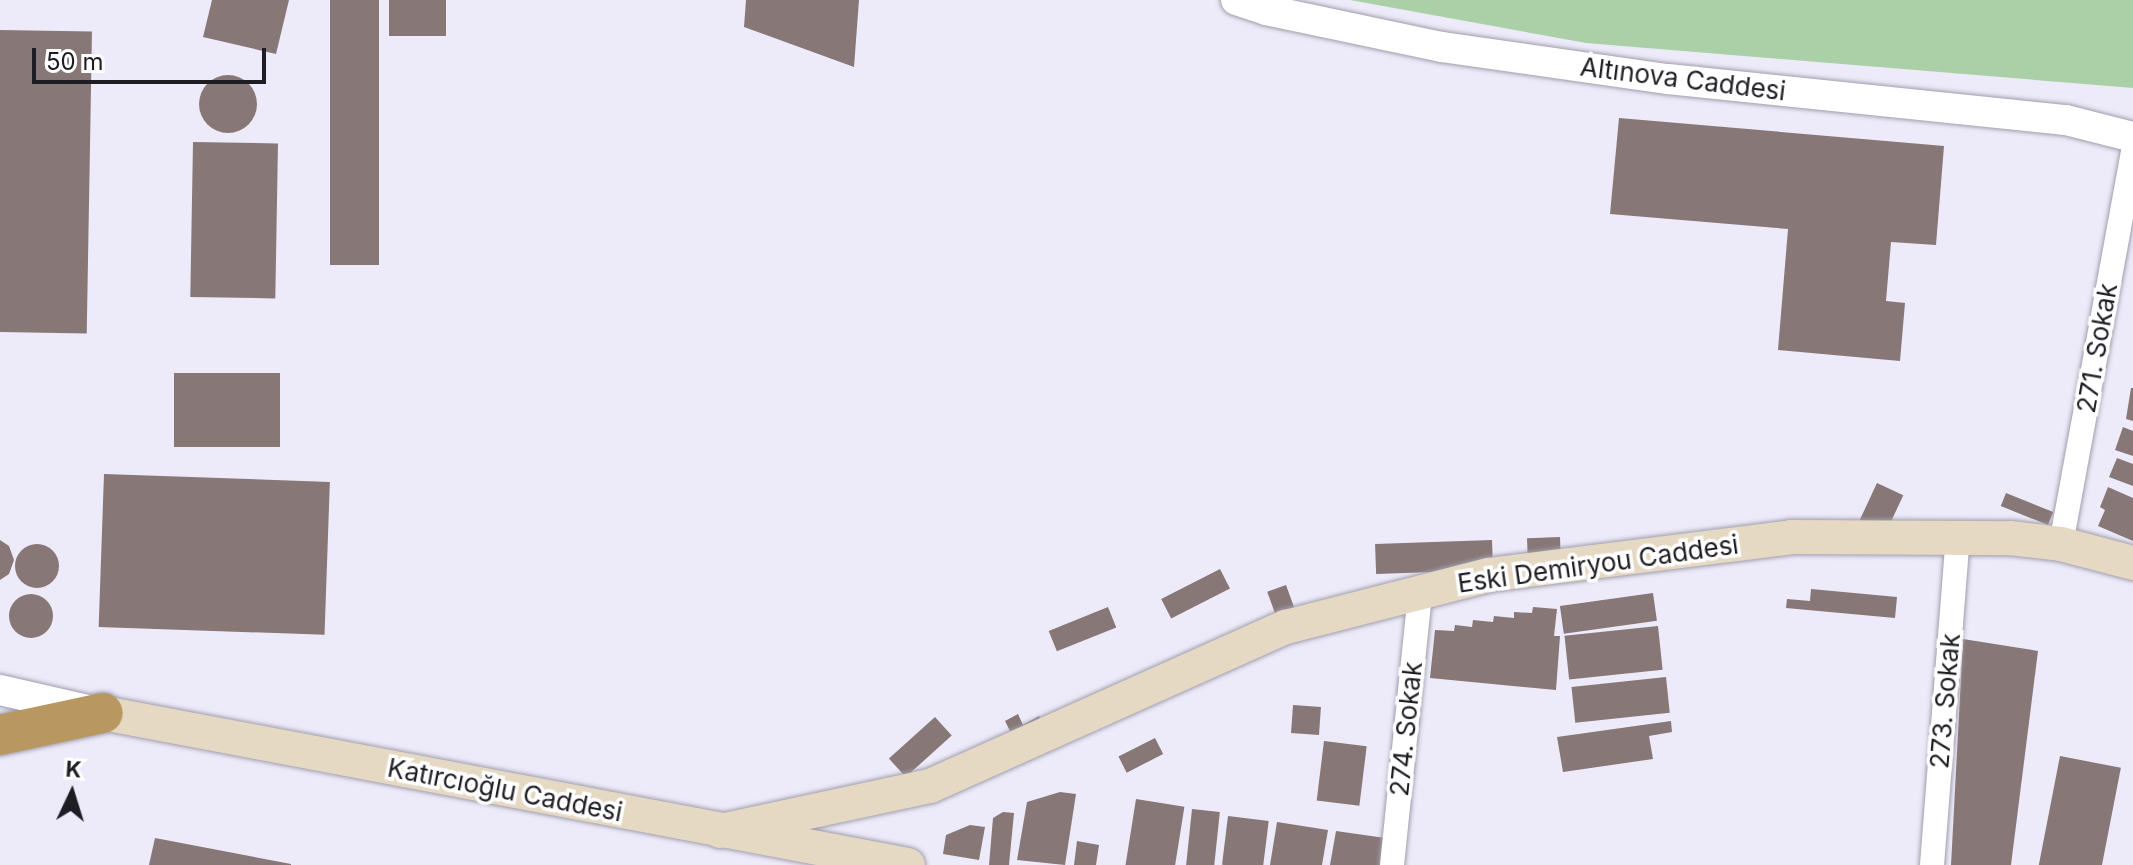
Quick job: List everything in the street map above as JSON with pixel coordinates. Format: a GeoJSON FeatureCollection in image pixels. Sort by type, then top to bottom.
{"type":"FeatureCollection","features":[{"type":"Feature","properties":{"kind":"highway"},"geometry":{"type":"LineString","coordinates":[[0,735],[103,713]]}},
{"type":"Feature","properties":{"kind":"main road","name":"Eski Demiryou Caddesi"},"geometry":{"type":"LineString","coordinates":[[720,831],[930,786],[1286,627],[1488,575],[1791,537],[1958,538],[2061,544],[2133,563]]}},
{"type":"Feature","properties":{"kind":"main road","name":"Katırcıoğlu Caddesi"},"geometry":{"type":"LineString","coordinates":[[103,713],[908,865]]}},
{"type":"Feature","properties":{"kind":"street","name":"Altınova Caddesi"},"geometry":{"type":"LineString","coordinates":[[1236,0],[1266,10],[1442,47],[1668,79],[2066,120],[2133,137]]}},
{"type":"Feature","properties":{"kind":"street","name":"271. Sokak"},"geometry":{"type":"LineString","coordinates":[[2061,544],[2133,152]]}},
{"type":"Feature","properties":{"kind":"street","name":"273. Sokak"},"geometry":{"type":"LineString","coordinates":[[1932,865],[1958,538]]}},
{"type":"Feature","properties":{"kind":"street","name":"274. Sokak"},"geometry":{"type":"LineString","coordinates":[[1392,865],[1420,592]]}},
{"type":"Feature","properties":{"kind":"street"},"geometry":{"type":"LineString","coordinates":[[0,690],[103,713]]}},
{"type":"Feature","properties":{"kind":"green space"},"geometry":{"type":"Polygon","coordinates":[[[1350,0],[2133,0],[2133,88],[1586,43],[1350,0]]]}},
{"type":"Feature","properties":{"kind":"building"},"geometry":{"type":"Polygon","coordinates":[[[212,0],[289,0],[276,54],[203,37],[212,0]]]}},
{"type":"Feature","properties":{"kind":"building"},"geometry":{"type":"Polygon","coordinates":[[[330,0],[379,0],[379,265],[330,265],[330,0]]]}},
{"type":"Feature","properties":{"kind":"building"},"geometry":{"type":"Polygon","coordinates":[[[389,0],[446,0],[446,36],[389,36],[389,0]]]}},
{"type":"Feature","properties":{"kind":"building"},"geometry":{"type":"Polygon","coordinates":[[[746,0],[859,0],[854,67],[744,27],[746,0]]]}},
{"type":"Feature","properties":{"kind":"building"},"geometry":{"type":"Polygon","coordinates":[[[0,30],[92,32],[87,334],[0,332],[0,30]]]}},
{"type":"Feature","properties":{"kind":"building"},"geometry":{"type":"Polygon","coordinates":[[[228,75],[249,83],[257,104],[249,125],[228,133],[207,125],[199,104],[207,83],[228,75]]]}},
{"type":"Feature","properties":{"kind":"building"},"geometry":{"type":"Polygon","coordinates":[[[1619,118],[1944,146],[1936,245],[1891,242],[1886,301],[1905,303],[1900,361],[1778,350],[1788,229],[1610,214],[1619,118]]]}},
{"type":"Feature","properties":{"kind":"building"},"geometry":{"type":"Polygon","coordinates":[[[193,142],[278,143],[275,298],[190,297],[193,142]]]}},
{"type":"Feature","properties":{"kind":"building"},"geometry":{"type":"Polygon","coordinates":[[[174,373],[280,373],[280,447],[174,447],[174,373]]]}},
{"type":"Feature","properties":{"kind":"building"},"geometry":{"type":"Polygon","coordinates":[[[2133,388],[2133,421],[2126,419],[2133,388]]]}},
{"type":"Feature","properties":{"kind":"building"},"geometry":{"type":"Polygon","coordinates":[[[2123,427],[2133,431],[2133,456],[2115,450],[2123,427]]]}},
{"type":"Feature","properties":{"kind":"building"},"geometry":{"type":"Polygon","coordinates":[[[2117,458],[2133,464],[2133,486],[2109,477],[2117,458]]]}},
{"type":"Feature","properties":{"kind":"building"},"geometry":{"type":"Polygon","coordinates":[[[104,474],[330,482],[325,635],[99,627],[104,474]]]}},
{"type":"Feature","properties":{"kind":"building"},"geometry":{"type":"Polygon","coordinates":[[[1877,483],[1903,495],[1886,532],[1860,520],[1877,483]]]}},
{"type":"Feature","properties":{"kind":"building"},"geometry":{"type":"Polygon","coordinates":[[[2108,487],[2133,498],[2133,541],[2098,526],[2105,510],[2100,507],[2108,487]]]}},
{"type":"Feature","properties":{"kind":"building"},"geometry":{"type":"Polygon","coordinates":[[[2006,493],[2053,512],[2048,525],[2001,506],[2006,493]]]}},
{"type":"Feature","properties":{"kind":"building"},"geometry":{"type":"Polygon","coordinates":[[[1560,537],[1561,566],[1528,567],[1527,538],[1560,537]]]}},
{"type":"Feature","properties":{"kind":"building"},"geometry":{"type":"Polygon","coordinates":[[[0,540],[9,546],[14,560],[9,574],[0,580],[0,540]]]}},
{"type":"Feature","properties":{"kind":"building"},"geometry":{"type":"Polygon","coordinates":[[[1492,540],[1493,570],[1376,574],[1375,544],[1492,540]]]}},
{"type":"Feature","properties":{"kind":"building"},"geometry":{"type":"Polygon","coordinates":[[[37,544],[53,550],[59,566],[53,582],[37,588],[21,582],[15,566],[21,550],[37,544]]]}},
{"type":"Feature","properties":{"kind":"building"},"geometry":{"type":"Polygon","coordinates":[[[1220,569],[1230,589],[1171,619],[1161,599],[1220,569]]]}},
{"type":"Feature","properties":{"kind":"building"},"geometry":{"type":"Polygon","coordinates":[[[1286,585],[1297,616],[1278,623],[1267,592],[1286,585]]]}},
{"type":"Feature","properties":{"kind":"building"},"geometry":{"type":"Polygon","coordinates":[[[1811,589],[1897,597],[1895,618],[1786,608],[1787,599],[1810,601],[1811,589]]]}},
{"type":"Feature","properties":{"kind":"building"},"geometry":{"type":"Polygon","coordinates":[[[1653,593],[1657,621],[1564,634],[1560,606],[1653,593]]]}},
{"type":"Feature","properties":{"kind":"building"},"geometry":{"type":"Polygon","coordinates":[[[31,594],[47,600],[53,616],[47,632],[31,638],[15,632],[9,616],[15,600],[31,594]]]}},
{"type":"Feature","properties":{"kind":"building"},"geometry":{"type":"Polygon","coordinates":[[[1108,607],[1116,627],[1057,651],[1049,631],[1108,607]]]}},
{"type":"Feature","properties":{"kind":"building"},"geometry":{"type":"Polygon","coordinates":[[[1533,607],[1557,609],[1554,636],[1560,636],[1556,690],[1430,678],[1435,630],[1454,631],[1455,625],[1472,627],[1473,620],[1493,622],[1494,616],[1514,618],[1514,612],[1532,613],[1533,607]]]}},
{"type":"Feature","properties":{"kind":"building"},"geometry":{"type":"Polygon","coordinates":[[[1658,626],[1663,670],[1569,680],[1565,636],[1658,626]]]}},
{"type":"Feature","properties":{"kind":"building"},"geometry":{"type":"Polygon","coordinates":[[[1963,639],[2038,651],[2011,865],[1951,865],[1963,639]]]}},
{"type":"Feature","properties":{"kind":"building"},"geometry":{"type":"Polygon","coordinates":[[[1666,677],[1670,713],[1575,723],[1572,687],[1666,677]]]}},
{"type":"Feature","properties":{"kind":"building"},"geometry":{"type":"Polygon","coordinates":[[[1293,705],[1321,707],[1319,735],[1291,733],[1293,705]]]}},
{"type":"Feature","properties":{"kind":"building"},"geometry":{"type":"Polygon","coordinates":[[[1018,714],[1023,725],[1039,716],[1044,727],[1015,741],[1005,721],[1018,714]]]}},
{"type":"Feature","properties":{"kind":"building"},"geometry":{"type":"Polygon","coordinates":[[[935,717],[952,736],[906,777],[889,758],[935,717]]]}},
{"type":"Feature","properties":{"kind":"building"},"geometry":{"type":"Polygon","coordinates":[[[1671,721],[1672,732],[1649,736],[1653,759],[1563,772],[1557,737],[1671,721]]]}},
{"type":"Feature","properties":{"kind":"building"},"geometry":{"type":"Polygon","coordinates":[[[1155,738],[1163,754],[1127,773],[1118,757],[1155,738]]]}},
{"type":"Feature","properties":{"kind":"building"},"geometry":{"type":"Polygon","coordinates":[[[1324,741],[1367,746],[1359,806],[1317,801],[1324,741]]]}},
{"type":"Feature","properties":{"kind":"building"},"geometry":{"type":"Polygon","coordinates":[[[2060,756],[2121,768],[2102,865],[2039,865],[2060,756]]]}},
{"type":"Feature","properties":{"kind":"building"},"geometry":{"type":"Polygon","coordinates":[[[1060,792],[1076,794],[1065,865],[1017,860],[1027,802],[1060,792]]]}},
{"type":"Feature","properties":{"kind":"building"},"geometry":{"type":"Polygon","coordinates":[[[1136,799],[1184,807],[1175,865],[1126,865],[1136,799]]]}},
{"type":"Feature","properties":{"kind":"building"},"geometry":{"type":"Polygon","coordinates":[[[1192,809],[1220,812],[1214,865],[1186,865],[1192,809]]]}},
{"type":"Feature","properties":{"kind":"building"},"geometry":{"type":"Polygon","coordinates":[[[1003,812],[1014,813],[1009,865],[989,865],[993,818],[1003,812]]]}},
{"type":"Feature","properties":{"kind":"building"},"geometry":{"type":"Polygon","coordinates":[[[1228,816],[1269,821],[1263,865],[1222,865],[1228,816]]]}},
{"type":"Feature","properties":{"kind":"building"},"geometry":{"type":"Polygon","coordinates":[[[1277,822],[1328,830],[1322,865],[1270,865],[1277,822]]]}},
{"type":"Feature","properties":{"kind":"building"},"geometry":{"type":"Polygon","coordinates":[[[970,825],[985,827],[979,860],[943,854],[946,835],[970,825]]]}},
{"type":"Feature","properties":{"kind":"building"},"geometry":{"type":"Polygon","coordinates":[[[1336,831],[1385,838],[1381,865],[1330,865],[1336,831]]]}},
{"type":"Feature","properties":{"kind":"building"},"geometry":{"type":"Polygon","coordinates":[[[155,838],[291,864],[291,865],[149,865],[155,838]]]}},
{"type":"Feature","properties":{"kind":"building"},"geometry":{"type":"Polygon","coordinates":[[[1077,841],[1099,845],[1096,865],[1074,865],[1077,841]]]}}]}
